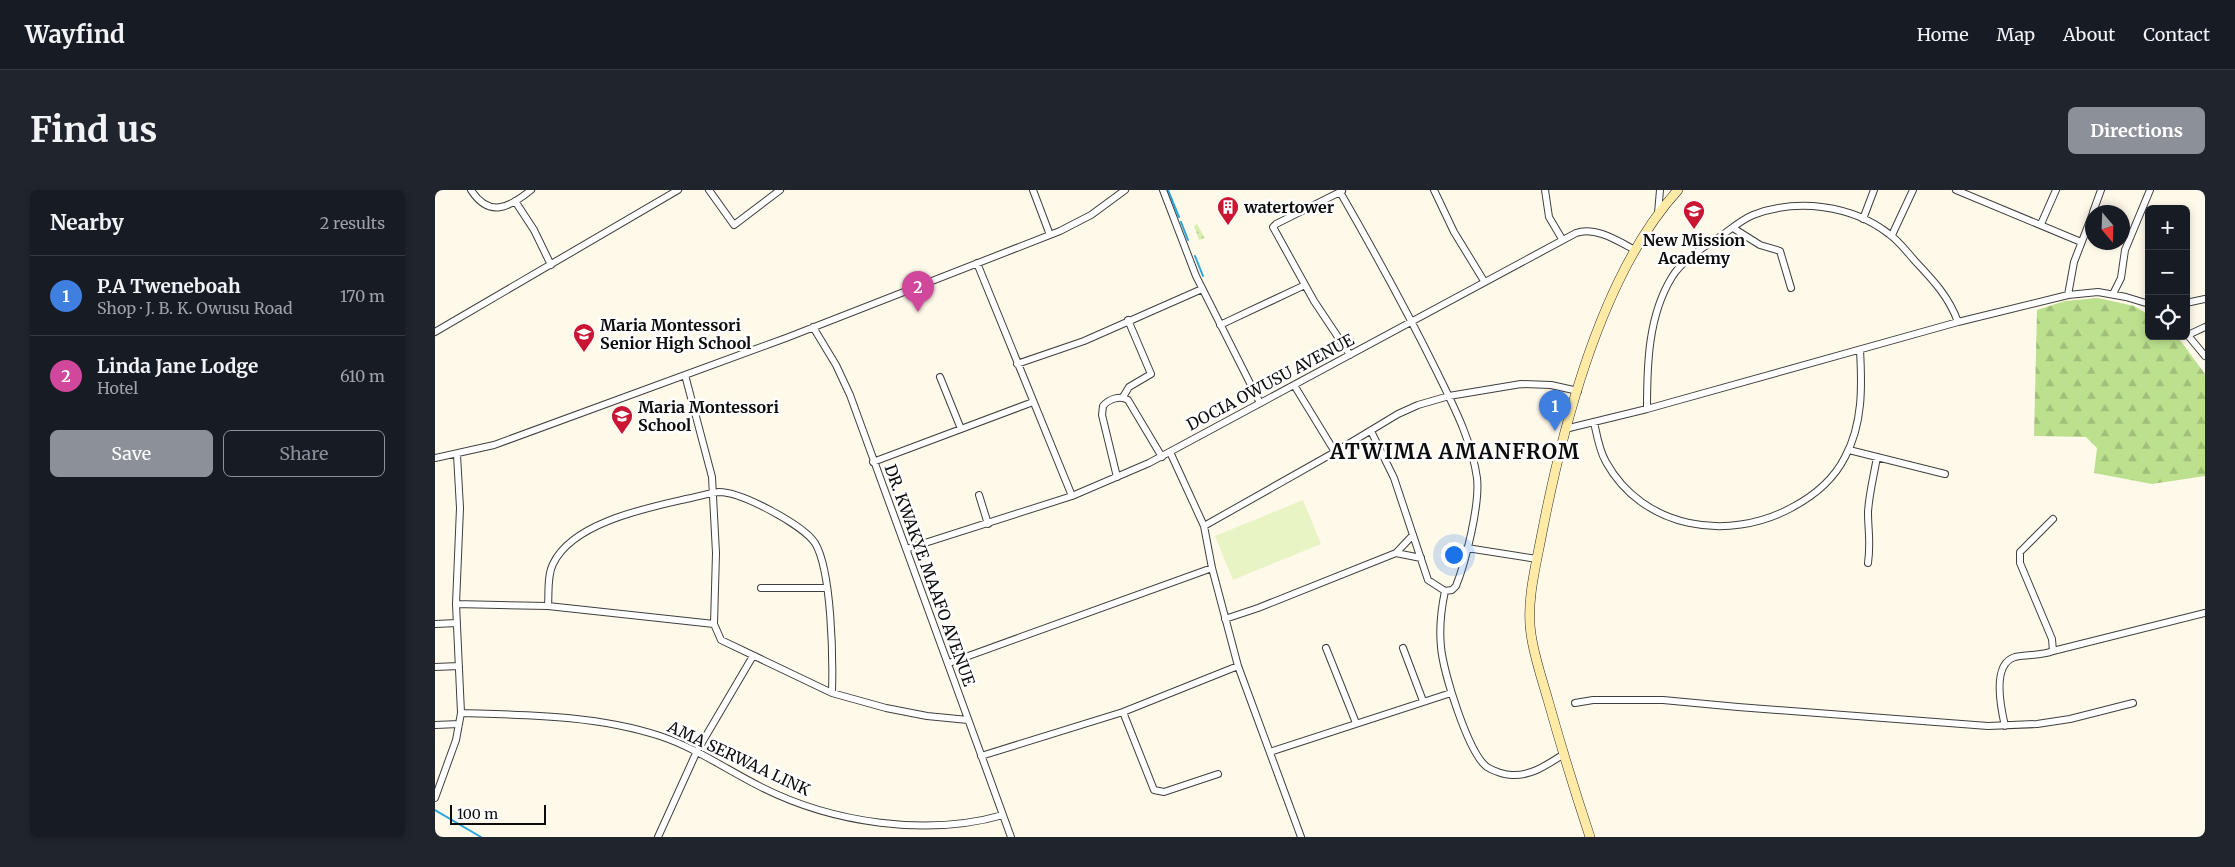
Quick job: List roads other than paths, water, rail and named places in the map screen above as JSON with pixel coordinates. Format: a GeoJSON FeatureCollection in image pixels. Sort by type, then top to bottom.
{"type":"FeatureCollection","features":[{"type":"Feature","properties":{"kind":"street"},"geometry":{"type":"LineString","coordinates":[[471,190],[478,201],[491,208],[497,208],[515,201],[531,190]]}},
{"type":"Feature","properties":{"kind":"street"},"geometry":{"type":"LineString","coordinates":[[435,332],[678,190]]}},
{"type":"Feature","properties":{"kind":"street"},"geometry":{"type":"LineString","coordinates":[[709,190],[733,224],[739,222],[780,190]]}},
{"type":"Feature","properties":{"kind":"street"},"geometry":{"type":"LineString","coordinates":[[1033,190],[1050,235]]}},
{"type":"Feature","properties":{"kind":"street"},"geometry":{"type":"LineString","coordinates":[[435,458],[457,455],[494,445],[813,327],[1050,235],[1080,222],[1125,190]]}},
{"type":"Feature","properties":{"kind":"street"},"geometry":{"type":"LineString","coordinates":[[1163,190],[1202,289],[1260,403]]}},
{"type":"Feature","properties":{"kind":"street"},"geometry":{"type":"LineString","coordinates":[[1434,190],[1454,232],[1484,281]]}},
{"type":"Feature","properties":{"kind":"street"},"geometry":{"type":"LineString","coordinates":[[1545,190],[1549,217],[1562,239]]}},
{"type":"Feature","properties":{"kind":"street"},"geometry":{"type":"LineString","coordinates":[[1658,213],[1660,190]]}},
{"type":"Feature","properties":{"kind":"street"},"geometry":{"type":"LineString","coordinates":[[1590,837],[1564,754],[1531,635],[1537,559],[1552,480],[1565,429],[1603,322],[1635,250],[1658,213],[1678,190]]}},
{"type":"Feature","properties":{"kind":"street"},"geometry":{"type":"LineString","coordinates":[[1863,218],[1874,190]]}},
{"type":"Feature","properties":{"kind":"street"},"geometry":{"type":"LineString","coordinates":[[1956,190],[2081,242]]}},
{"type":"Feature","properties":{"kind":"street"},"geometry":{"type":"LineString","coordinates":[[2041,224],[2056,190]]}},
{"type":"Feature","properties":{"kind":"street"},"geometry":{"type":"LineString","coordinates":[[2096,205],[2101,190]]}},
{"type":"Feature","properties":{"kind":"street"},"geometry":{"type":"LineString","coordinates":[[2113,294],[2121,278],[2124,254],[2150,190]]}},
{"type":"Feature","properties":{"kind":"street"},"geometry":{"type":"LineString","coordinates":[[1350,355],[1305,285],[1274,226],[1342,191],[1449,396],[1470,451],[1477,479],[1476,501],[1467,548],[1456,586],[1451,590],[1445,591],[1429,581],[1395,478],[1371,431]]}},
{"type":"Feature","properties":{"kind":"street"},"geometry":{"type":"LineString","coordinates":[[1891,235],[1914,191]]}},
{"type":"Feature","properties":{"kind":"street"},"geometry":{"type":"LineString","coordinates":[[515,201],[534,230],[551,265]]}},
{"type":"Feature","properties":{"kind":"street"},"geometry":{"type":"LineString","coordinates":[[1647,409],[1650,343],[1665,289],[1674,274],[1685,262],[1751,216],[1762,212],[1807,206],[1833,208],[1863,218],[1891,235],[1943,292],[1953,308],[1958,322]]}},
{"type":"Feature","properties":{"kind":"street"},"geometry":{"type":"LineString","coordinates":[[1733,228],[1760,245],[1781,253],[1791,288]]}},
{"type":"Feature","properties":{"kind":"street","name":"DOCIA OWUSU AVENUE"},"geometry":{"type":"LineString","coordinates":[[906,549],[1072,496],[1162,457],[1484,281],[1580,231],[1591,231],[1635,250]]}},
{"type":"Feature","properties":{"kind":"street"},"geometry":{"type":"LineString","coordinates":[[2068,295],[2074,262],[2085,232]]}},
{"type":"Feature","properties":{"kind":"street"},"geometry":{"type":"LineString","coordinates":[[977,263],[1072,496]]}},
{"type":"Feature","properties":{"kind":"street"},"geometry":{"type":"LineString","coordinates":[[1220,325],[1305,285]]}},
{"type":"Feature","properties":{"kind":"street"},"geometry":{"type":"LineString","coordinates":[[1017,364],[1084,341],[1202,289]]}},
{"type":"Feature","properties":{"kind":"street"},"geometry":{"type":"LineString","coordinates":[[1565,429],[1647,409],[1958,322],[2068,295],[2090,292],[2113,294],[2145,303]]}},
{"type":"Feature","properties":{"kind":"street"},"geometry":{"type":"LineString","coordinates":[[2190,302],[2205,298]]}},
{"type":"Feature","properties":{"kind":"street"},"geometry":{"type":"LineString","coordinates":[[1117,478],[1102,410],[1106,403],[1123,397],[1129,386],[1151,374],[1128,320]]}},
{"type":"Feature","properties":{"kind":"street","name":"DR. KWAKYE MAAFO AVENUE"},"geometry":{"type":"LineString","coordinates":[[813,327],[846,385],[1011,837]]}},
{"type":"Feature","properties":{"kind":"street"},"geometry":{"type":"LineString","coordinates":[[2190,333],[2205,327]]}},
{"type":"Feature","properties":{"kind":"street"},"geometry":{"type":"LineString","coordinates":[[2190,338],[2205,356]]}},
{"type":"Feature","properties":{"kind":"street"},"geometry":{"type":"LineString","coordinates":[[1594,422],[1605,461],[1627,490],[1673,520],[1724,528],[1754,524],[1783,513],[1809,498],[1825,485],[1849,450],[1860,408],[1860,350]]}},
{"type":"Feature","properties":{"kind":"street"},"geometry":{"type":"LineString","coordinates":[[685,375],[710,466],[714,493],[716,553],[714,624],[721,640],[833,694],[903,712],[969,720]]}},
{"type":"Feature","properties":{"kind":"street"},"geometry":{"type":"LineString","coordinates":[[940,377],[961,429]]}},
{"type":"Feature","properties":{"kind":"street"},"geometry":{"type":"LineString","coordinates":[[1204,526],[1398,414],[1449,396],[1521,384],[1551,385],[1578,391]]}},
{"type":"Feature","properties":{"kind":"street"},"geometry":{"type":"LineString","coordinates":[[1294,385],[1335,452]]}},
{"type":"Feature","properties":{"kind":"street"},"geometry":{"type":"LineString","coordinates":[[1123,397],[1130,403],[1162,457]]}},
{"type":"Feature","properties":{"kind":"street"},"geometry":{"type":"LineString","coordinates":[[873,462],[1033,402]]}},
{"type":"Feature","properties":{"kind":"street"},"geometry":{"type":"LineString","coordinates":[[1849,450],[1945,474]]}},
{"type":"Feature","properties":{"kind":"street"},"geometry":{"type":"LineString","coordinates":[[1170,452],[1204,526],[1211,568],[1238,666],[1301,837]]}},
{"type":"Feature","properties":{"kind":"street"},"geometry":{"type":"LineString","coordinates":[[435,798],[451,754],[461,713],[456,604],[460,508],[457,455]]}},
{"type":"Feature","properties":{"kind":"street"},"geometry":{"type":"LineString","coordinates":[[1868,563],[1871,544],[1869,507],[1877,457]]}},
{"type":"Feature","properties":{"kind":"street"},"geometry":{"type":"LineString","coordinates":[[548,606],[550,574],[553,563],[571,542],[588,531],[628,515],[714,493],[731,494],[803,530],[816,546],[826,588],[832,637],[833,694]]}},
{"type":"Feature","properties":{"kind":"street"},"geometry":{"type":"LineString","coordinates":[[979,495],[988,524]]}},
{"type":"Feature","properties":{"kind":"street"},"geometry":{"type":"LineString","coordinates":[[2053,519],[2020,552],[2020,564],[2052,639],[2053,650]]}},
{"type":"Feature","properties":{"kind":"street"},"geometry":{"type":"LineString","coordinates":[[1225,619],[1258,608],[1396,553],[1413,535]]}},
{"type":"Feature","properties":{"kind":"street"},"geometry":{"type":"LineString","coordinates":[[1467,548],[1537,559]]}},
{"type":"Feature","properties":{"kind":"street"},"geometry":{"type":"LineString","coordinates":[[1396,553],[1421,558]]}},
{"type":"Feature","properties":{"kind":"street"},"geometry":{"type":"LineString","coordinates":[[949,663],[1211,568]]}},
{"type":"Feature","properties":{"kind":"street"},"geometry":{"type":"LineString","coordinates":[[761,588],[826,588]]}},
{"type":"Feature","properties":{"kind":"street"},"geometry":{"type":"LineString","coordinates":[[1445,591],[1439,626],[1441,647],[1451,693],[1473,744],[1488,767],[1512,775],[1527,774],[1564,754]]}},
{"type":"Feature","properties":{"kind":"street"},"geometry":{"type":"LineString","coordinates":[[456,604],[548,606],[714,624]]}},
{"type":"Feature","properties":{"kind":"street"},"geometry":{"type":"LineString","coordinates":[[2005,726],[1998,692],[2005,666],[2015,657],[2046,654],[2053,650],[2205,613]]}},
{"type":"Feature","properties":{"kind":"street"},"geometry":{"type":"LineString","coordinates":[[435,624],[457,623]]}},
{"type":"Feature","properties":{"kind":"street"},"geometry":{"type":"LineString","coordinates":[[1326,648],[1355,723]]}},
{"type":"Feature","properties":{"kind":"street"},"geometry":{"type":"LineString","coordinates":[[1403,648],[1423,701]]}},
{"type":"Feature","properties":{"kind":"street"},"geometry":{"type":"LineString","coordinates":[[658,837],[697,750],[753,656]]}},
{"type":"Feature","properties":{"kind":"street"},"geometry":{"type":"LineString","coordinates":[[435,667],[459,666]]}},
{"type":"Feature","properties":{"kind":"street"},"geometry":{"type":"LineString","coordinates":[[981,756],[1123,712],[1238,666]]}},
{"type":"Feature","properties":{"kind":"street"},"geometry":{"type":"LineString","coordinates":[[1270,752],[1451,693]]}},
{"type":"Feature","properties":{"kind":"street"},"geometry":{"type":"LineString","coordinates":[[1575,703],[1608,700],[1663,700],[1864,717],[2005,726],[2070,719],[2133,703]]}},
{"type":"Feature","properties":{"kind":"street"},"geometry":{"type":"LineString","coordinates":[[1123,712],[1154,790],[1165,792],[1218,774]]}},
{"type":"Feature","properties":{"kind":"street","name":"AMA SERWAA LINK"},"geometry":{"type":"LineString","coordinates":[[461,713],[527,715],[601,722],[660,736],[697,750],[770,792],[811,807],[840,814],[920,828],[968,824],[1003,815]]}},
{"type":"Feature","properties":{"kind":"street"},"geometry":{"type":"LineString","coordinates":[[435,725],[459,724]]}},
{"type":"Feature","properties":{"kind":"waterway"},"geometry":{"type":"LineString","coordinates":[[1168,190],[1179,217]]}},
{"type":"Feature","properties":{"kind":"waterway"},"geometry":{"type":"LineString","coordinates":[[1181,222],[1188,240]]}},
{"type":"Feature","properties":{"kind":"waterway"},"geometry":{"type":"LineString","coordinates":[[1195,256],[1203,276]]}},
{"type":"Feature","properties":{"kind":"waterway"},"geometry":{"type":"LineString","coordinates":[[435,810],[481,837]]}},
{"type":"Feature","properties":{"kind":"place","name":"watertower"},"geometry":{"type":"Point","coordinates":[1228,226]}},
{"type":"Feature","properties":{"kind":"place","name":"New Mission Academy"},"geometry":{"type":"Point","coordinates":[1694,230]}},
{"type":"Feature","properties":{"kind":"place","name":"Linda Jane Lodge"},"geometry":{"type":"Point","coordinates":[918,312]}},
{"type":"Feature","properties":{"kind":"place","name":"Maria Montessori Senior High School"},"geometry":{"type":"Point","coordinates":[584,353]}},
{"type":"Feature","properties":{"kind":"place","name":"P.A Tweneboah"},"geometry":{"type":"Point","coordinates":[1555,431]}},
{"type":"Feature","properties":{"kind":"place","name":"Maria Montessori School"},"geometry":{"type":"Point","coordinates":[622,435]}},
{"type":"Feature","properties":{"kind":"district","name":"ATWIMA AMANFROM"},"geometry":{"type":"Point","coordinates":[1455,452]}}]}
